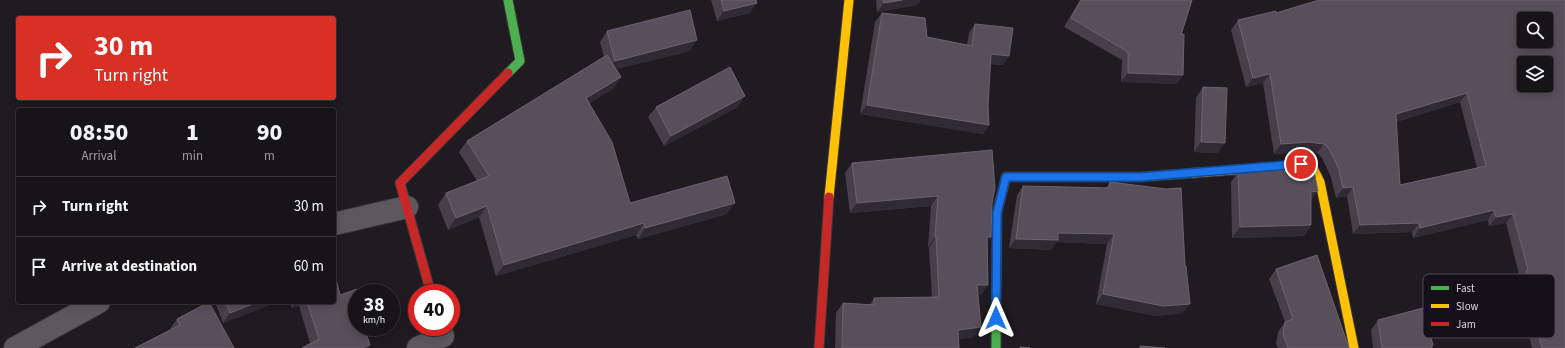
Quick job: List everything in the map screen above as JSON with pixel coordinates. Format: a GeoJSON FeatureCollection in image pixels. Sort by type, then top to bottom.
{"type":"FeatureCollection","features":[{"type":"Feature","properties":{"kind":"street"},"geometry":{"type":"LineString","coordinates":[[429,284],[400,183],[520,61],[508,0]]}},
{"type":"Feature","properties":{"kind":"street"},"geometry":{"type":"LineString","coordinates":[[819,348],[829,196],[849,0]]}},
{"type":"Feature","properties":{"kind":"street"},"geometry":{"type":"LineString","coordinates":[[996,348],[997,213],[1006,177],[1140,177],[1301,164],[1311,164],[1320,182],[1354,348]]}},
{"type":"Feature","properties":{"kind":"street"},"geometry":{"type":"LineString","coordinates":[[336,224],[407,206]]}},
{"type":"Feature","properties":{"kind":"street"},"geometry":{"type":"LineString","coordinates":[[15,348],[94,304]]}},
{"type":"Feature","properties":{"kind":"street"},"geometry":{"type":"LineString","coordinates":[[418,348],[443,337]]}},
{"type":"Feature","properties":{"kind":"building"},"geometry":{"type":"Polygon","coordinates":[[[721,0],[756,0],[757,3],[724,11],[721,0]]]}},
{"type":"Feature","properties":{"kind":"building"},"geometry":{"type":"Polygon","coordinates":[[[883,0],[902,0],[884,3],[883,0]]]}},
{"type":"Feature","properties":{"kind":"building"},"geometry":{"type":"Polygon","coordinates":[[[1081,0],[1192,0],[1181,35],[1184,34],[1183,75],[1128,73],[1128,52],[1071,18],[1081,0]]]}},
{"type":"Feature","properties":{"kind":"building"},"geometry":{"type":"Polygon","coordinates":[[[1319,0],[1565,0],[1565,348],[1542,348],[1539,338],[1555,338],[1555,274],[1527,274],[1526,271],[1528,270],[1513,214],[1496,217],[1494,210],[1420,228],[1419,223],[1360,225],[1353,187],[1343,188],[1338,167],[1329,149],[1324,144],[1308,142],[1281,144],[1270,74],[1253,78],[1238,20],[1276,11],[1276,13],[1319,0]],[[1467,93],[1396,114],[1400,185],[1486,166],[1467,93]]]}},
{"type":"Feature","properties":{"kind":"building"},"geometry":{"type":"Polygon","coordinates":[[[690,10],[697,40],[615,61],[607,31],[690,10]]]}},
{"type":"Feature","properties":{"kind":"building"},"geometry":{"type":"Polygon","coordinates":[[[882,13],[925,18],[927,37],[972,46],[975,24],[1013,28],[1009,56],[991,54],[988,106],[989,125],[867,105],[882,13]]]}},
{"type":"Feature","properties":{"kind":"building"},"geometry":{"type":"Polygon","coordinates":[[[607,55],[621,77],[586,98],[612,142],[630,203],[727,176],[735,203],[645,228],[644,223],[504,265],[487,206],[456,218],[446,193],[489,176],[467,141],[607,55]]]}},
{"type":"Feature","properties":{"kind":"building"},"geometry":{"type":"Polygon","coordinates":[[[730,67],[745,96],[671,136],[656,107],[730,67]]]}},
{"type":"Feature","properties":{"kind":"building"},"geometry":{"type":"Polygon","coordinates":[[[1203,87],[1227,88],[1225,143],[1201,142],[1203,87]]]}},
{"type":"Feature","properties":{"kind":"building"},"geometry":{"type":"Polygon","coordinates":[[[992,150],[995,188],[992,203],[991,237],[987,237],[988,285],[977,285],[981,327],[958,330],[959,348],[842,348],[843,303],[874,305],[874,298],[939,297],[935,237],[938,196],[857,203],[852,163],[992,150]]]}},
{"type":"Feature","properties":{"kind":"building"},"geometry":{"type":"Polygon","coordinates":[[[1311,166],[1318,191],[1311,192],[1311,225],[1240,227],[1238,172],[1286,170],[1286,168],[1311,166]]]}},
{"type":"Feature","properties":{"kind":"building"},"geometry":{"type":"Polygon","coordinates":[[[1110,182],[1166,189],[1181,188],[1185,266],[1190,304],[1163,306],[1103,294],[1114,234],[1058,233],[1058,240],[1016,239],[1023,186],[1109,188],[1110,182]]]}},
{"type":"Feature","properties":{"kind":"building"},"geometry":{"type":"Polygon","coordinates":[[[1317,255],[1349,348],[1288,348],[1283,334],[1285,322],[1293,319],[1276,269],[1317,255]]]}},
{"type":"Feature","properties":{"kind":"building"},"geometry":{"type":"Polygon","coordinates":[[[336,279],[340,295],[348,292],[348,336],[367,336],[370,345],[361,348],[302,348],[319,339],[308,304],[336,304],[336,279]]]}},
{"type":"Feature","properties":{"kind":"building"},"geometry":{"type":"Polygon","coordinates":[[[205,304],[210,304],[234,348],[135,348],[180,325],[177,319],[205,304]]]}},
{"type":"Feature","properties":{"kind":"building"},"geometry":{"type":"Polygon","coordinates":[[[227,304],[253,304],[230,313],[227,304]]]}},
{"type":"Feature","properties":{"kind":"building"},"geometry":{"type":"Polygon","coordinates":[[[1423,308],[1423,338],[1431,338],[1433,345],[1432,348],[1382,348],[1378,320],[1423,308]]]}},
{"type":"Feature","properties":{"kind":"building"},"geometry":{"type":"Polygon","coordinates":[[[1140,346],[1165,348],[1140,348],[1140,346]]]}},
{"type":"Feature","properties":{"kind":"traffic: fast"},"geometry":{"type":"LineString","coordinates":[[508,0],[520,61],[508,73]]}},
{"type":"Feature","properties":{"kind":"traffic: fast"},"geometry":{"type":"LineString","coordinates":[[996,348],[997,213],[1006,177],[1140,177],[1194,173]]}},
{"type":"Feature","properties":{"kind":"traffic: slow"},"geometry":{"type":"LineString","coordinates":[[829,197],[849,0]]}},
{"type":"Feature","properties":{"kind":"traffic: slow"},"geometry":{"type":"LineString","coordinates":[[1194,173],[1311,164],[1320,182],[1354,348]]}},
{"type":"Feature","properties":{"kind":"traffic: jam"},"geometry":{"type":"LineString","coordinates":[[428,284],[400,183],[508,73]]}},
{"type":"Feature","properties":{"kind":"traffic: jam"},"geometry":{"type":"LineString","coordinates":[[819,348],[829,197]]}},
{"type":"Feature","properties":{"kind":"route"},"geometry":{"type":"LineString","coordinates":[[996,318],[997,213],[1006,177],[1140,177],[1301,164]]}}]}
